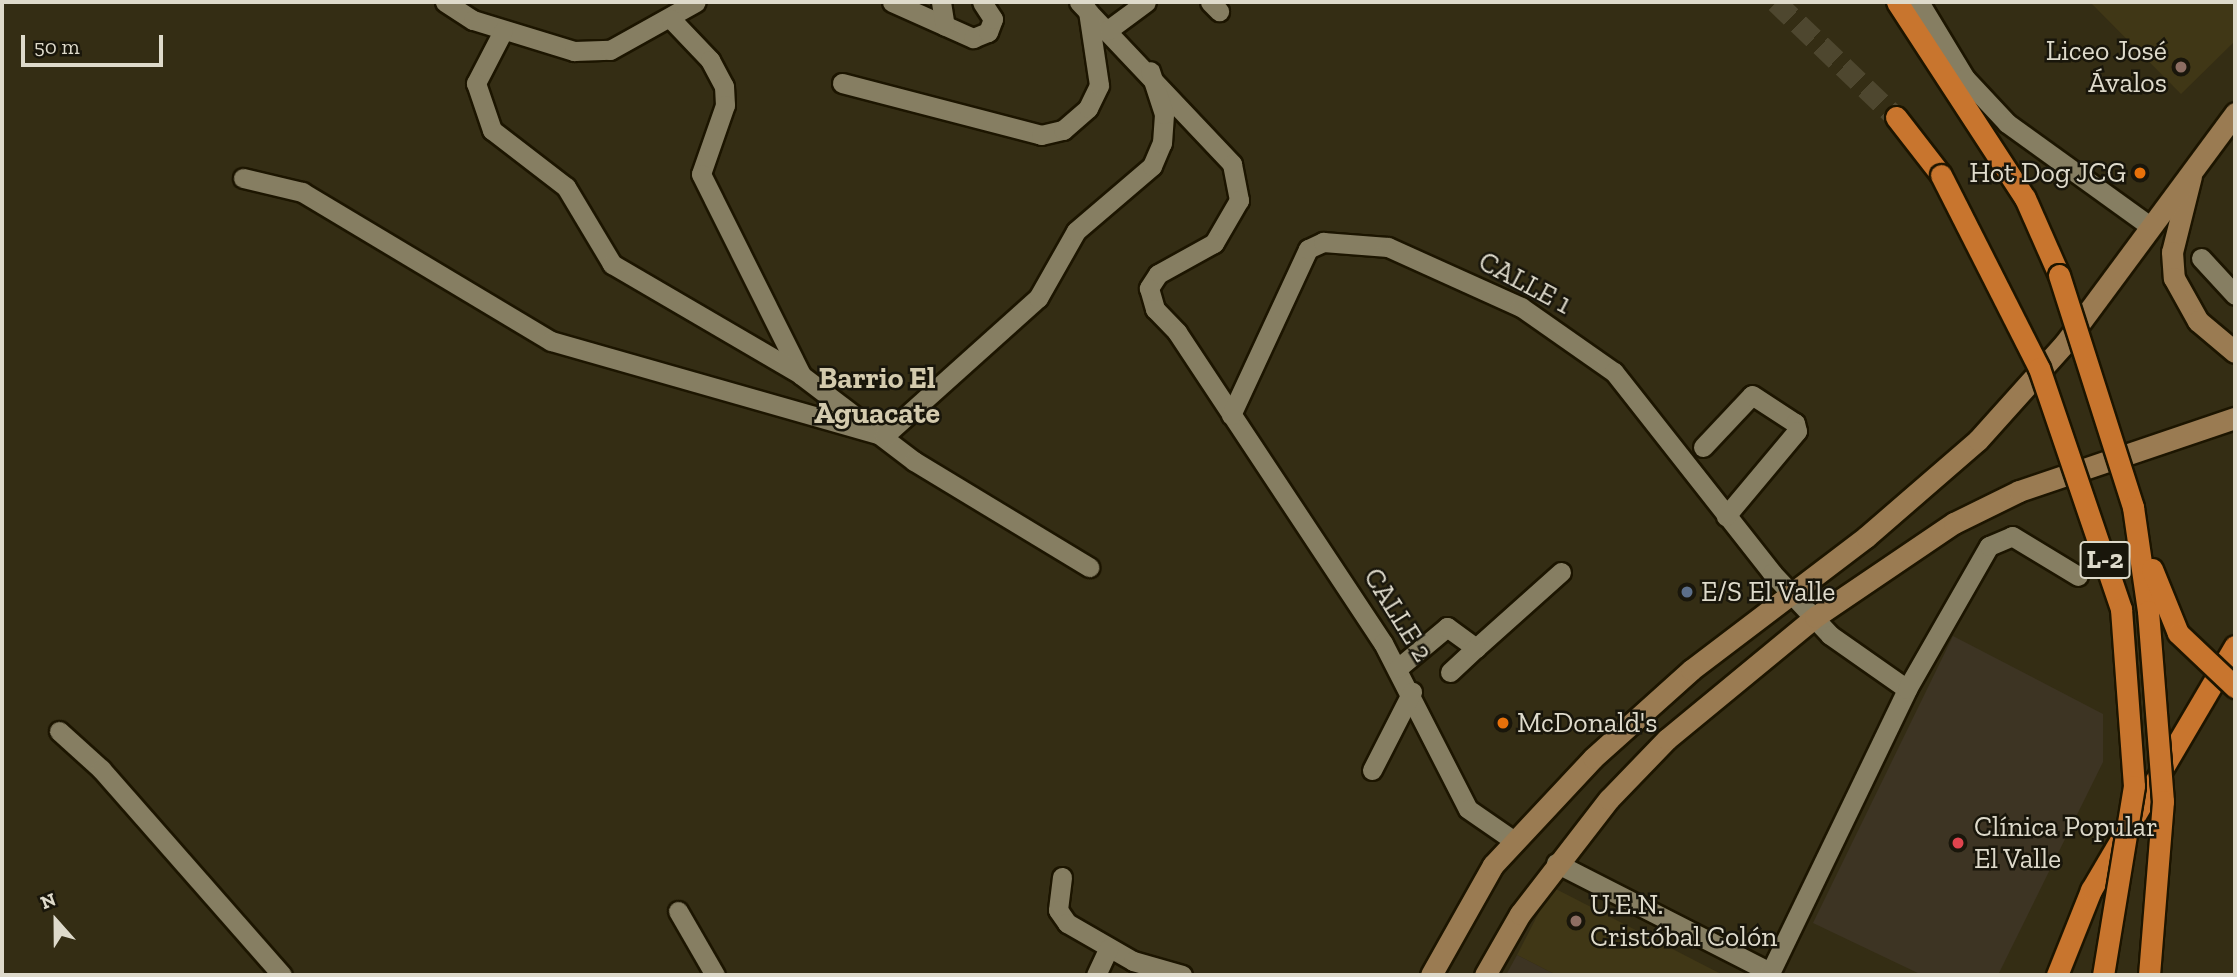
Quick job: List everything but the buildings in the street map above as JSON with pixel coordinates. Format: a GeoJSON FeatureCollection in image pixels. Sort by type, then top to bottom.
{"type":"FeatureCollection","features":[{"type":"Feature","properties":{"kind":"highway","name":"L-2"},"geometry":{"type":"LineString","coordinates":[[1897,2],[1993,145],[2025,198],[2059,275],[2133,507],[2163,801],[2149,975]]}},
{"type":"Feature","properties":{"kind":"highway","name":"L-2"},"geometry":{"type":"LineString","coordinates":[[1896,117],[1941,174],[2039,368],[2121,609],[2134,786],[2103,975]]}},
{"type":"Feature","properties":{"kind":"highway"},"geometry":{"type":"LineString","coordinates":[[2133,507],[2178,634],[2235,687]]}},
{"type":"Feature","properties":{"kind":"highway"},"geometry":{"type":"LineString","coordinates":[[2057,975],[2091,890],[2235,646]]}},
{"type":"Feature","properties":{"kind":"main road"},"geometry":{"type":"LineString","coordinates":[[1431,975],[1513,840],[1653,703],[1791,592],[1866,537],[1978,440],[2065,343],[2194,164],[2235,113]]}},
{"type":"Feature","properties":{"kind":"main road"},"geometry":{"type":"LineString","coordinates":[[2194,164],[2172,252],[2174,278],[2198,321],[2235,352]]}},
{"type":"Feature","properties":{"kind":"main road"},"geometry":{"type":"LineString","coordinates":[[1485,975],[1556,863],[1667,739],[1815,617],[1954,523],[2019,491],[2235,418]]}},
{"type":"Feature","properties":{"kind":"street"},"geometry":{"type":"LineString","coordinates":[[452,5],[479,2]]}},
{"type":"Feature","properties":{"kind":"street"},"geometry":{"type":"LineString","coordinates":[[452,5],[503,31],[574,51],[610,50],[671,19],[696,2]]}},
{"type":"Feature","properties":{"kind":"street"},"geometry":{"type":"LineString","coordinates":[[892,2],[973,38],[988,32],[993,19],[982,2]]}},
{"type":"Feature","properties":{"kind":"street"},"geometry":{"type":"LineString","coordinates":[[941,2],[946,26]]}},
{"type":"Feature","properties":{"kind":"street"},"geometry":{"type":"LineString","coordinates":[[1108,30],[1146,2]]}},
{"type":"Feature","properties":{"kind":"street"},"geometry":{"type":"LineString","coordinates":[[1919,2],[1965,78],[2007,123],[2150,226]]}},
{"type":"Feature","properties":{"kind":"street"},"geometry":{"type":"LineString","coordinates":[[842,83],[1041,135],[1063,130],[1088,108],[1099,85],[1083,6]]}},
{"type":"Feature","properties":{"kind":"street","name":"CALLE 2"},"geometry":{"type":"LineString","coordinates":[[1083,6],[1150,71],[1232,164],[1239,200],[1214,243],[1158,274],[1149,288],[1155,309],[1231,415],[1398,668],[1468,809],[1513,840]]}},
{"type":"Feature","properties":{"kind":"street"},"geometry":{"type":"LineString","coordinates":[[671,19],[710,60],[724,86],[725,106],[701,174],[802,375]]}},
{"type":"Feature","properties":{"kind":"street"},"geometry":{"type":"LineString","coordinates":[[503,31],[476,83],[492,130],[566,187],[612,264],[802,375],[884,436],[1014,526],[1089,567]]}},
{"type":"Feature","properties":{"kind":"street"},"geometry":{"type":"LineString","coordinates":[[884,436],[1038,298],[1076,231],[1152,166],[1162,143],[1164,114],[1150,71]]}},
{"type":"Feature","properties":{"kind":"street"},"geometry":{"type":"LineString","coordinates":[[243,178],[302,192],[551,341],[884,436]]}},
{"type":"Feature","properties":{"kind":"street","name":"CALLE 1"},"geometry":{"type":"LineString","coordinates":[[1231,415],[1308,248],[1323,242],[1388,247],[1521,307],[1582,346],[1614,372],[1726,516],[1815,617]]}},
{"type":"Feature","properties":{"kind":"street"},"geometry":{"type":"LineString","coordinates":[[2201,258],[2235,295]]}},
{"type":"Feature","properties":{"kind":"street"},"geometry":{"type":"LineString","coordinates":[[1703,447],[1752,395],[1796,423],[1797,431],[1726,516]]}},
{"type":"Feature","properties":{"kind":"street"},"geometry":{"type":"LineString","coordinates":[[1556,863],[1769,974],[1907,689],[1989,546],[2012,536],[2078,576]]}},
{"type":"Feature","properties":{"kind":"street"},"geometry":{"type":"LineString","coordinates":[[1450,672],[1560,572]]}},
{"type":"Feature","properties":{"kind":"street"},"geometry":{"type":"LineString","coordinates":[[1815,617],[1907,689]]}},
{"type":"Feature","properties":{"kind":"street"},"geometry":{"type":"LineString","coordinates":[[1398,668],[1447,627],[1476,648]]}},
{"type":"Feature","properties":{"kind":"street"},"geometry":{"type":"LineString","coordinates":[[1372,770],[1412,692]]}},
{"type":"Feature","properties":{"kind":"street"},"geometry":{"type":"LineString","coordinates":[[59,731],[101,769],[282,975]]}},
{"type":"Feature","properties":{"kind":"street"},"geometry":{"type":"LineString","coordinates":[[1062,877],[1058,910],[1067,923],[1108,949],[1182,975]]}},
{"type":"Feature","properties":{"kind":"street"},"geometry":{"type":"LineString","coordinates":[[678,911],[715,975]]}},
{"type":"Feature","properties":{"kind":"street"},"geometry":{"type":"LineString","coordinates":[[1096,975],[1108,949]]}},
{"type":"Feature","properties":{"kind":"shaded area","name":"Liceo José Ávalos"},"geometry":{"type":"Polygon","coordinates":[[[2090,2],[2235,2],[2235,41],[2181,94],[2090,2]]]}},
{"type":"Feature","properties":{"kind":"shaded area","name":"Clínica Popular El Valle"},"geometry":{"type":"Polygon","coordinates":[[[1953,636],[2103,714],[2103,762],[1998,975],[1922,975],[1813,923],[1953,636]]]}},
{"type":"Feature","properties":{"kind":"shaded area","name":"U.E.N. Cristóbal Colón"},"geometry":{"type":"Polygon","coordinates":[[[1552,887],[1723,975],[1556,975],[1517,955],[1552,887]]]}},
{"type":"Feature","properties":{"kind":"shaded area"},"geometry":{"type":"Polygon","coordinates":[[[1517,955],[1556,975],[1506,975],[1517,955]]]}},
{"type":"Feature","properties":{"kind":"tunnel"},"geometry":{"type":"LineString","coordinates":[[1776,2],[1896,117]]}},
{"type":"Feature","properties":{"kind":"place","name":"Liceo José Ávalos"},"geometry":{"type":"Point","coordinates":[2181,67]}},
{"type":"Feature","properties":{"kind":"place","name":"Hot Dog JCG"},"geometry":{"type":"Point","coordinates":[2140,173]}},
{"type":"Feature","properties":{"kind":"place","name":"E/S El Valle"},"geometry":{"type":"Point","coordinates":[1687,592]}},
{"type":"Feature","properties":{"kind":"place","name":"McDonald's"},"geometry":{"type":"Point","coordinates":[1503,723]}},
{"type":"Feature","properties":{"kind":"place","name":"Clínica Popular El Valle"},"geometry":{"type":"Point","coordinates":[1958,843]}},
{"type":"Feature","properties":{"kind":"place","name":"U.E.N. Cristóbal Colón"},"geometry":{"type":"Point","coordinates":[1576,921]}},
{"type":"Feature","properties":{"kind":"district","name":"Barrio El Aguacate"},"geometry":{"type":"Point","coordinates":[877,395]}}]}
